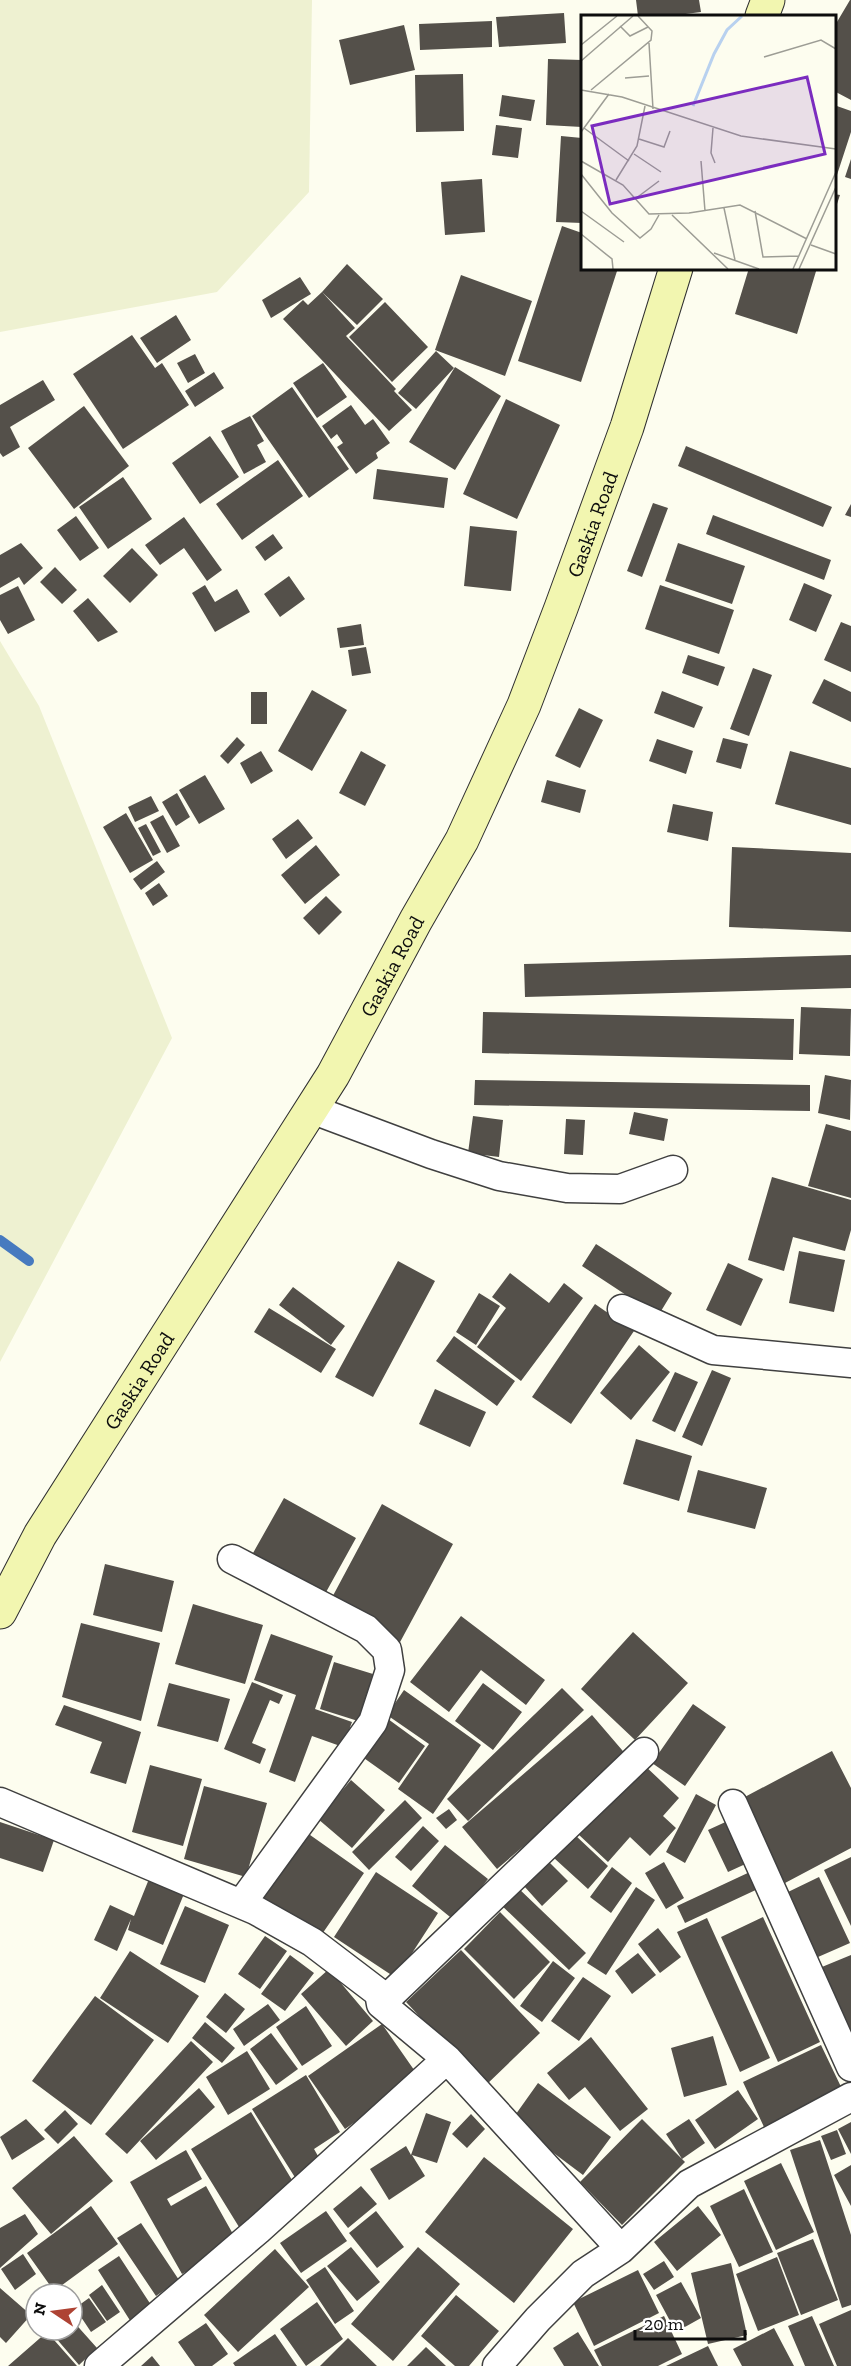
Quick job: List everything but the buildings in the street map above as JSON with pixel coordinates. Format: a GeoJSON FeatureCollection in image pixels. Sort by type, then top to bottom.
{"type":"FeatureCollection","features":[{"type":"Feature","properties":{"kind":"main road"},"geometry":{"type":"LineString","coordinates":[[762,15],[768,0]]}},
{"type":"Feature","properties":{"kind":"main road","name":"Gaskia Road"},"geometry":{"type":"LineString","coordinates":[[0,1612],[40,1534],[333,1075],[462,840],[524,705],[623,438],[675,270]]}},
{"type":"Feature","properties":{"kind":"street"},"geometry":{"type":"LineString","coordinates":[[311,1109],[431,1154],[499,1176],[567,1188],[620,1188],[673,1170]]}},
{"type":"Feature","properties":{"kind":"street"},"geometry":{"type":"LineString","coordinates":[[622,1309],[713,1350],[851,1363]]}},
{"type":"Feature","properties":{"kind":"street"},"geometry":{"type":"LineString","coordinates":[[232,1559],[366,1629],[387,1650],[390,1670],[373,1722],[241,1904]]}},
{"type":"Feature","properties":{"kind":"street"},"geometry":{"type":"LineString","coordinates":[[381,2004],[644,1752]]}},
{"type":"Feature","properties":{"kind":"street"},"geometry":{"type":"LineString","coordinates":[[0,1802],[241,1904],[312,1942],[380,1993],[381,2004],[447,2059],[621,2249]]}},
{"type":"Feature","properties":{"kind":"street"},"geometry":{"type":"LineString","coordinates":[[733,1804],[851,2067]]}},
{"type":"Feature","properties":{"kind":"street"},"geometry":{"type":"LineString","coordinates":[[99,2366],[258,2230],[447,2059]]}},
{"type":"Feature","properties":{"kind":"street"},"geometry":{"type":"LineString","coordinates":[[498,2366],[538,2319],[583,2274],[621,2249],[689,2184],[851,2097]]}},
{"type":"Feature","properties":{"kind":"green space"},"geometry":{"type":"Polygon","coordinates":[[[0,0],[312,0],[309,192],[217,292],[0,332],[0,0]]]}},
{"type":"Feature","properties":{"kind":"green space"},"geometry":{"type":"Polygon","coordinates":[[[0,641],[39,706],[172,1038],[0,1362],[0,641]]]}},
{"type":"Feature","properties":{"kind":"waterway"},"geometry":{"type":"LineString","coordinates":[[0,1240],[29,1261]]}}]}
